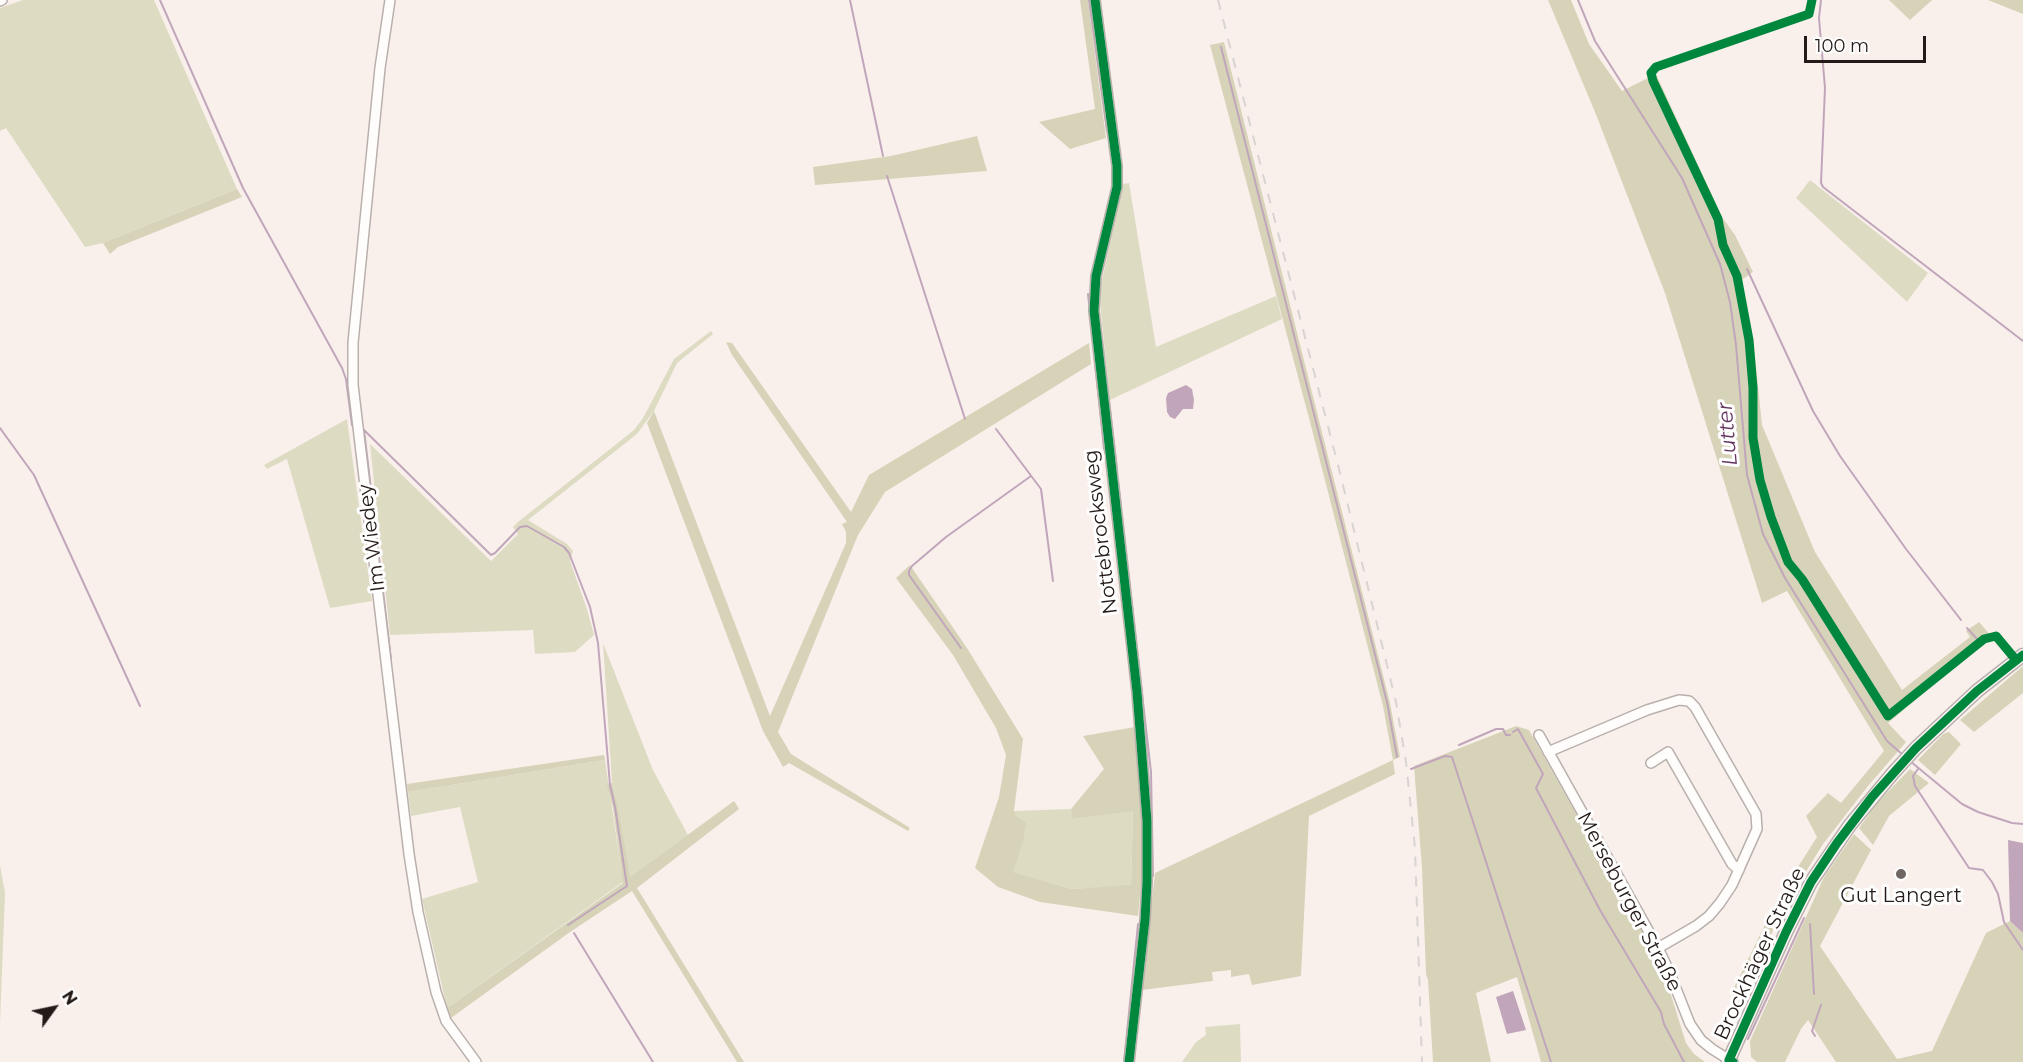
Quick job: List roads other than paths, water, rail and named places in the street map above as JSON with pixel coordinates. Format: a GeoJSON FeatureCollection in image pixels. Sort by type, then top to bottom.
{"type":"FeatureCollection","features":[{"type":"Feature","properties":{"kind":"main road","name":"Brockhäger Straße"},"geometry":{"type":"LineString","coordinates":[[1730,1061],[1786,932],[1811,882],[1850,825],[1893,772],[1916,748],[1969,698],[2023,655]]}},
{"type":"Feature","properties":{"kind":"street","name":"Im Wiedey"},"geometry":{"type":"LineString","coordinates":[[390,0],[380,68],[354,331],[353,385],[409,854],[418,912],[436,992],[446,1021],[476,1062]]}},
{"type":"Feature","properties":{"kind":"street","name":"Nottebrocksweg"},"geometry":{"type":"LineString","coordinates":[[1095,0],[1117,166],[1117,187],[1096,276],[1095,311],[1137,692],[1147,821],[1148,882],[1129,1062]]}},
{"type":"Feature","properties":{"kind":"street"},"geometry":{"type":"LineString","coordinates":[[1548,752],[1647,710],[1679,700],[1689,701],[1695,707],[1756,814],[1758,829],[1739,870],[1720,903],[1709,916],[1658,948]]}},
{"type":"Feature","properties":{"kind":"street","name":"Merseburger Straße"},"geometry":{"type":"LineString","coordinates":[[1539,735],[1658,948],[1690,1024],[1701,1040],[1730,1061]]}},
{"type":"Feature","properties":{"kind":"street"},"geometry":{"type":"LineString","coordinates":[[1651,762],[1668,752],[1732,864],[1739,870]]}},
{"type":"Feature","properties":{"kind":"waterway"},"geometry":{"type":"LineString","coordinates":[[160,0],[243,188],[342,368],[346,379],[352,425]]}},
{"type":"Feature","properties":{"kind":"waterway"},"geometry":{"type":"LineString","coordinates":[[850,0],[883,156]]}},
{"type":"Feature","properties":{"kind":"waterway"},"geometry":{"type":"LineString","coordinates":[[1089,0],[1107,131]]}},
{"type":"Feature","properties":{"kind":"waterway","name":"Lutter"},"geometry":{"type":"LineString","coordinates":[[1578,0],[1595,41],[1682,178],[1720,264],[1730,302],[1736,345],[1747,475],[1763,534],[1785,578],[1887,741],[1903,755]]}},
{"type":"Feature","properties":{"kind":"waterway"},"geometry":{"type":"LineString","coordinates":[[1821,0],[1819,18],[1825,88],[1821,183],[1823,187],[2023,341]]}},
{"type":"Feature","properties":{"kind":"waterway"},"geometry":{"type":"LineString","coordinates":[[1221,47],[1387,702],[1397,757]]}},
{"type":"Feature","properties":{"kind":"waterway"},"geometry":{"type":"LineString","coordinates":[[887,176],[965,419]]}},
{"type":"Feature","properties":{"kind":"waterway"},"geometry":{"type":"LineString","coordinates":[[1747,269],[1813,411],[1840,456],[1906,549],[1961,620]]}},
{"type":"Feature","properties":{"kind":"waterway"},"geometry":{"type":"LineString","coordinates":[[1088,294],[1104,449]]}},
{"type":"Feature","properties":{"kind":"waterway"},"geometry":{"type":"LineString","coordinates":[[1109,402],[1117,469]]}},
{"type":"Feature","properties":{"kind":"waterway"},"geometry":{"type":"LineString","coordinates":[[0,428],[34,475],[140,706]]}},
{"type":"Feature","properties":{"kind":"waterway"},"geometry":{"type":"LineString","coordinates":[[996,429],[1041,489],[1053,581]]}},
{"type":"Feature","properties":{"kind":"waterway"},"geometry":{"type":"LineString","coordinates":[[364,430],[491,555],[520,527],[527,526],[564,547],[569,553],[590,607],[598,643],[610,785],[627,886],[568,925]]}},
{"type":"Feature","properties":{"kind":"waterway"},"geometry":{"type":"LineString","coordinates":[[364,430],[391,659]]}},
{"type":"Feature","properties":{"kind":"waterway"},"geometry":{"type":"LineString","coordinates":[[961,648],[909,575],[909,571],[946,537],[1031,476]]}},
{"type":"Feature","properties":{"kind":"waterway"},"geometry":{"type":"LineString","coordinates":[[1118,482],[1121,506]]}},
{"type":"Feature","properties":{"kind":"waterway"},"geometry":{"type":"LineString","coordinates":[[1122,519],[1151,772],[1153,876]]}},
{"type":"Feature","properties":{"kind":"waterway"},"geometry":{"type":"LineString","coordinates":[[1967,628],[1978,640]]}},
{"type":"Feature","properties":{"kind":"waterway"},"geometry":{"type":"LineString","coordinates":[[1459,745],[1496,729],[1503,729],[1506,735],[1510,735]]}},
{"type":"Feature","properties":{"kind":"waterway"},"geometry":{"type":"LineString","coordinates":[[1513,732],[1518,729],[1543,774],[1536,788],[1600,910],[1661,1012],[1664,1024],[1684,1062]]}},
{"type":"Feature","properties":{"kind":"waterway"},"geometry":{"type":"LineString","coordinates":[[1411,769],[1445,756],[1452,757],[1551,1062]]}},
{"type":"Feature","properties":{"kind":"waterway","name":"Lutter"},"geometry":{"type":"LineString","coordinates":[[1910,761],[1962,804],[1978,812],[2012,823],[2023,824]]}},
{"type":"Feature","properties":{"kind":"waterway"},"geometry":{"type":"LineString","coordinates":[[1918,769],[1913,776],[1915,786],[1969,868],[1983,870],[1992,882],[1998,894],[2004,922],[2023,950]]}},
{"type":"Feature","properties":{"kind":"waterway"},"geometry":{"type":"LineString","coordinates":[[1748,1039],[1804,918]]}},
{"type":"Feature","properties":{"kind":"waterway"},"geometry":{"type":"LineString","coordinates":[[1124,1062],[1138,924]]}},
{"type":"Feature","properties":{"kind":"waterway"},"geometry":{"type":"LineString","coordinates":[[1810,924],[1814,994]]}},
{"type":"Feature","properties":{"kind":"waterway"},"geometry":{"type":"LineString","coordinates":[[574,933],[653,1062]]}},
{"type":"Feature","properties":{"kind":"waterway"},"geometry":{"type":"LineString","coordinates":[[1815,1036],[1812,1031],[1821,1005]]}},
{"type":"Feature","properties":{"kind":"waterway"},"geometry":{"type":"LineString","coordinates":[[1134,1062],[1135,1044]]}},
{"type":"Feature","properties":{"kind":"railway"},"geometry":{"type":"LineString","coordinates":[[1218,0],[1339,469],[1396,702],[1406,762],[1415,848],[1422,1062]]}},
{"type":"Feature","properties":{"kind":"place","name":"Gut Langert"},"geometry":{"type":"Point","coordinates":[1901,874]}}]}
